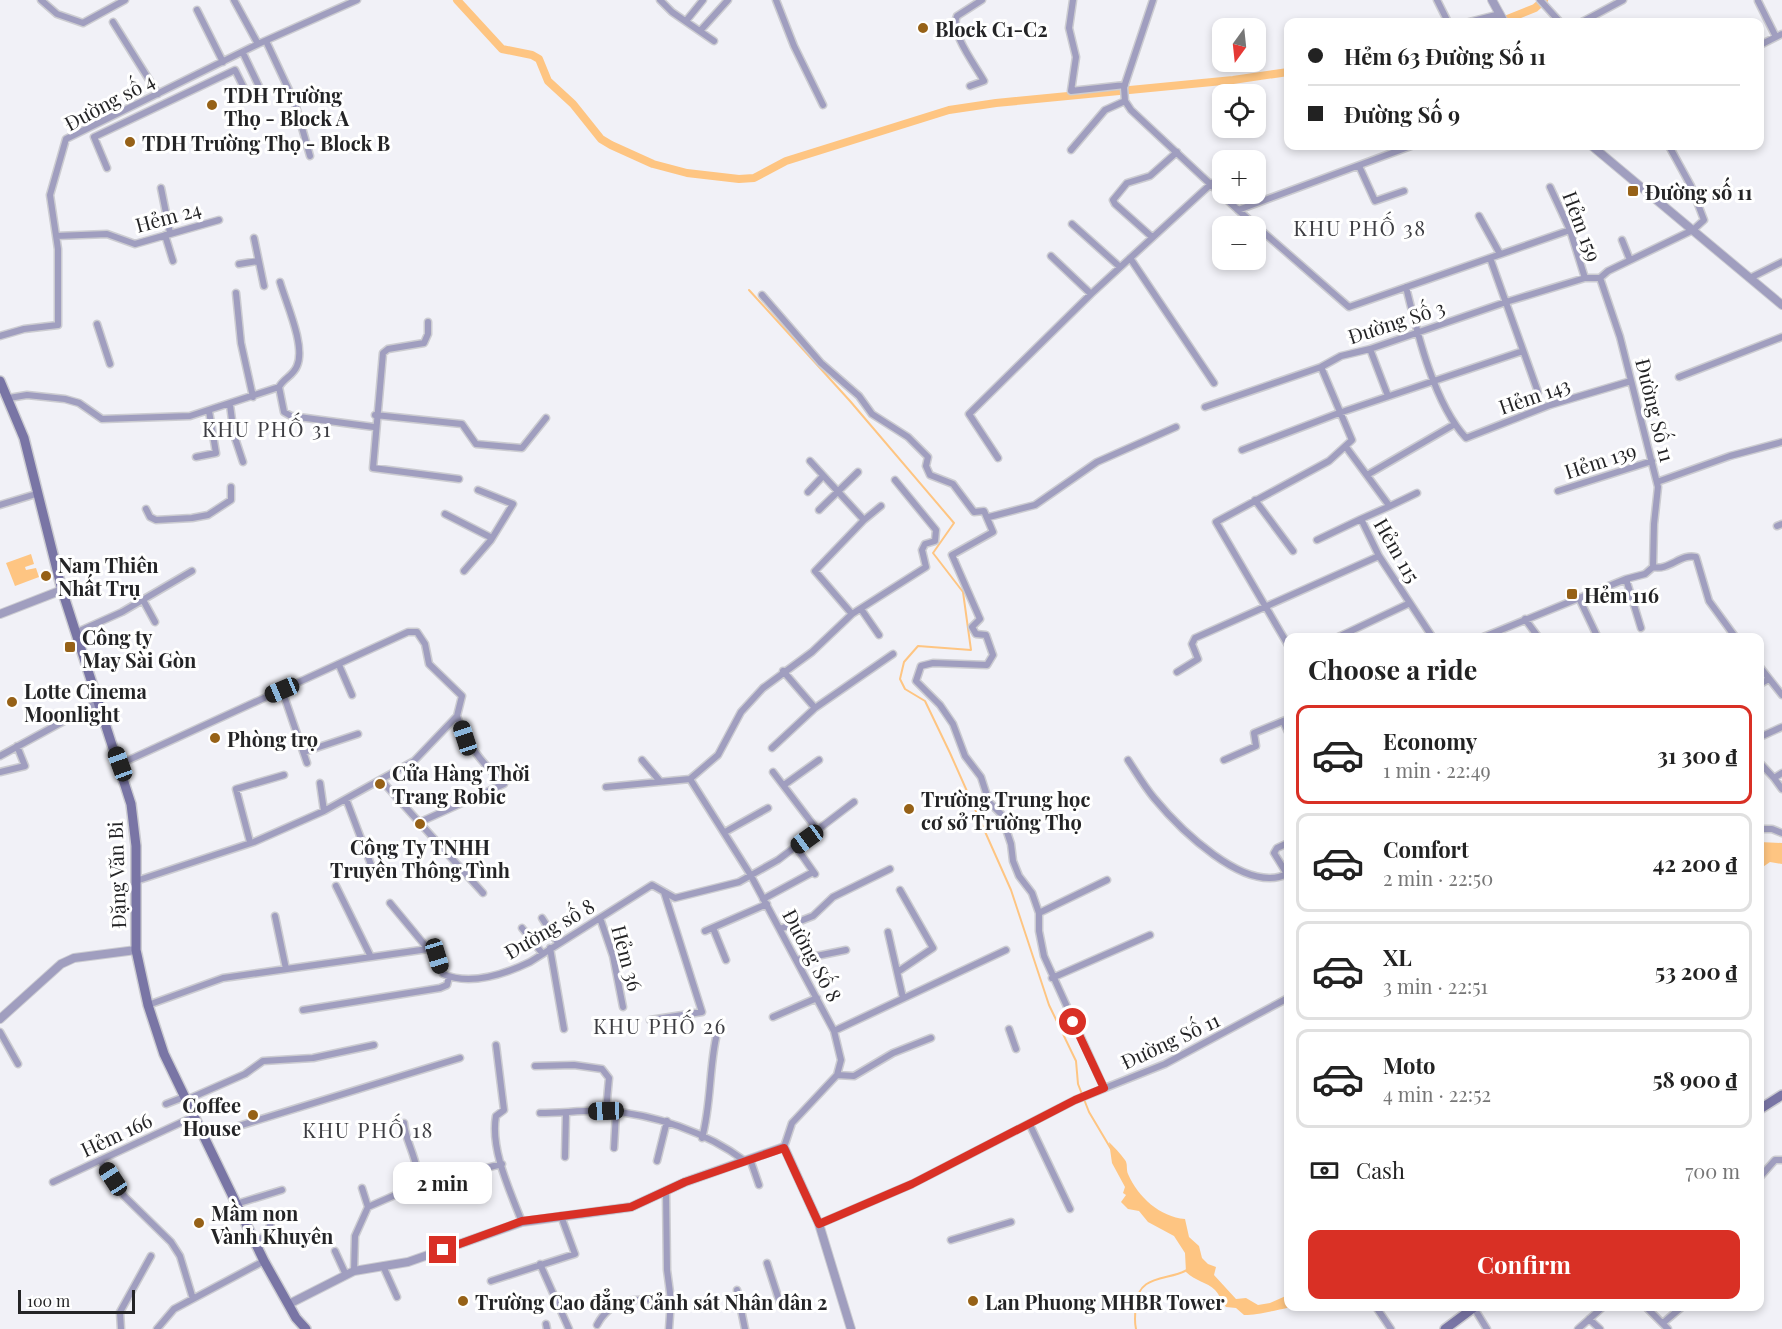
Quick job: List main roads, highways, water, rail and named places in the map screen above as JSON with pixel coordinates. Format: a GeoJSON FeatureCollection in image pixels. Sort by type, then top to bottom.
{"type":"FeatureCollection","features":[{"type":"Feature","properties":{"kind":"main road","name":"Đặng Văn Bi"},"geometry":{"type":"LineString","coordinates":[[0,381],[24,438],[36,494],[62,590],[97,704],[120,764],[131,804],[136,881],[136,950],[148,1005],[164,1054],[193,1117],[264,1261],[296,1318],[306,1329]]}},
{"type":"Feature","properties":{"kind":"main road"},"geometry":{"type":"LineString","coordinates":[[1764,1106],[1782,1095]]}},
{"type":"Feature","properties":{"kind":"main road"},"geometry":{"type":"LineString","coordinates":[[1445,1329],[1470,1311]]}},
{"type":"Feature","properties":{"kind":"main road","name":"Đặng Văn Bi"},"geometry":{"type":"LineString","coordinates":[[296,1318],[296,1329]]}},
{"type":"Feature","properties":{"kind":"waterway"},"geometry":{"type":"LineString","coordinates":[[457,0],[502,49],[532,55],[539,59],[548,81],[573,104],[601,139],[653,164],[687,173],[739,179],[754,178],[786,161],[949,110],[1284,73]]}},
{"type":"Feature","properties":{"kind":"waterway"},"geometry":{"type":"LineString","coordinates":[[1510,18],[1535,8],[1544,0]]}},
{"type":"Feature","properties":{"kind":"waterway"},"geometry":{"type":"LineString","coordinates":[[749,290],[850,401],[954,523],[933,553],[963,592],[971,650],[918,646],[904,662],[900,679],[905,689],[925,701],[950,753],[1011,890],[1049,1005],[1076,1061],[1078,1084],[1089,1112],[1111,1149]]}},
{"type":"Feature","properties":{"kind":"waterway"},"geometry":{"type":"LineString","coordinates":[[1136,1329],[1136,1305],[1142,1288],[1155,1280],[1187,1270]]}},
{"type":"Feature","properties":{"kind":"place","name":"Block C1-C2"},"geometry":{"type":"Point","coordinates":[923,28]}},
{"type":"Feature","properties":{"kind":"place","name":"TDH Trường Thọ - Block A"},"geometry":{"type":"Point","coordinates":[212,105]}},
{"type":"Feature","properties":{"kind":"place","name":"TDH Trường Thọ - Block B"},"geometry":{"type":"Point","coordinates":[130,142]}},
{"type":"Feature","properties":{"kind":"place","name":"Đường số 11"},"geometry":{"type":"Point","coordinates":[1633,191]}},
{"type":"Feature","properties":{"kind":"place","name":"Nam Thiên Nhất Trụ"},"geometry":{"type":"Point","coordinates":[46,576]}},
{"type":"Feature","properties":{"kind":"place","name":"Hẻm 116"},"geometry":{"type":"Point","coordinates":[1572,594]}},
{"type":"Feature","properties":{"kind":"place","name":"Công ty May Sài Gòn"},"geometry":{"type":"Point","coordinates":[70,647]}},
{"type":"Feature","properties":{"kind":"place","name":"Lotte Cinema Moonlight"},"geometry":{"type":"Point","coordinates":[12,702]}},
{"type":"Feature","properties":{"kind":"place","name":"Phòng trọ"},"geometry":{"type":"Point","coordinates":[215,738]}},
{"type":"Feature","properties":{"kind":"place","name":"Cửa Hàng Thời Trang Robic"},"geometry":{"type":"Point","coordinates":[380,784]}},
{"type":"Feature","properties":{"kind":"place","name":"Trường Trung học cơ sở Trường Thọ"},"geometry":{"type":"Point","coordinates":[909,809]}},
{"type":"Feature","properties":{"kind":"place","name":"Công Ty TNHH Truyền Thông Tình"},"geometry":{"type":"Point","coordinates":[420,824]}},
{"type":"Feature","properties":{"kind":"place","name":"Coffee House"},"geometry":{"type":"Point","coordinates":[253,1115]}},
{"type":"Feature","properties":{"kind":"place","name":"Mầm non Vành Khuyên"},"geometry":{"type":"Point","coordinates":[199,1223]}},
{"type":"Feature","properties":{"kind":"place","name":"Trường Cao đẳng Cảnh sát Nhân dân 2"},"geometry":{"type":"Point","coordinates":[463,1301]}},
{"type":"Feature","properties":{"kind":"place","name":"Lan Phuong MHBR Tower"},"geometry":{"type":"Point","coordinates":[973,1301]}},
{"type":"Feature","properties":{"kind":"district","name":"KHU PHỐ 38"},"geometry":{"type":"Point","coordinates":[1360,227]}},
{"type":"Feature","properties":{"kind":"district","name":"KHU PHỐ 31"},"geometry":{"type":"Point","coordinates":[267,428]}},
{"type":"Feature","properties":{"kind":"district","name":"KHU PHỐ 26"},"geometry":{"type":"Point","coordinates":[660,1025]}},
{"type":"Feature","properties":{"kind":"district","name":"KHU PHỐ 18"},"geometry":{"type":"Point","coordinates":[368,1129]}}]}
